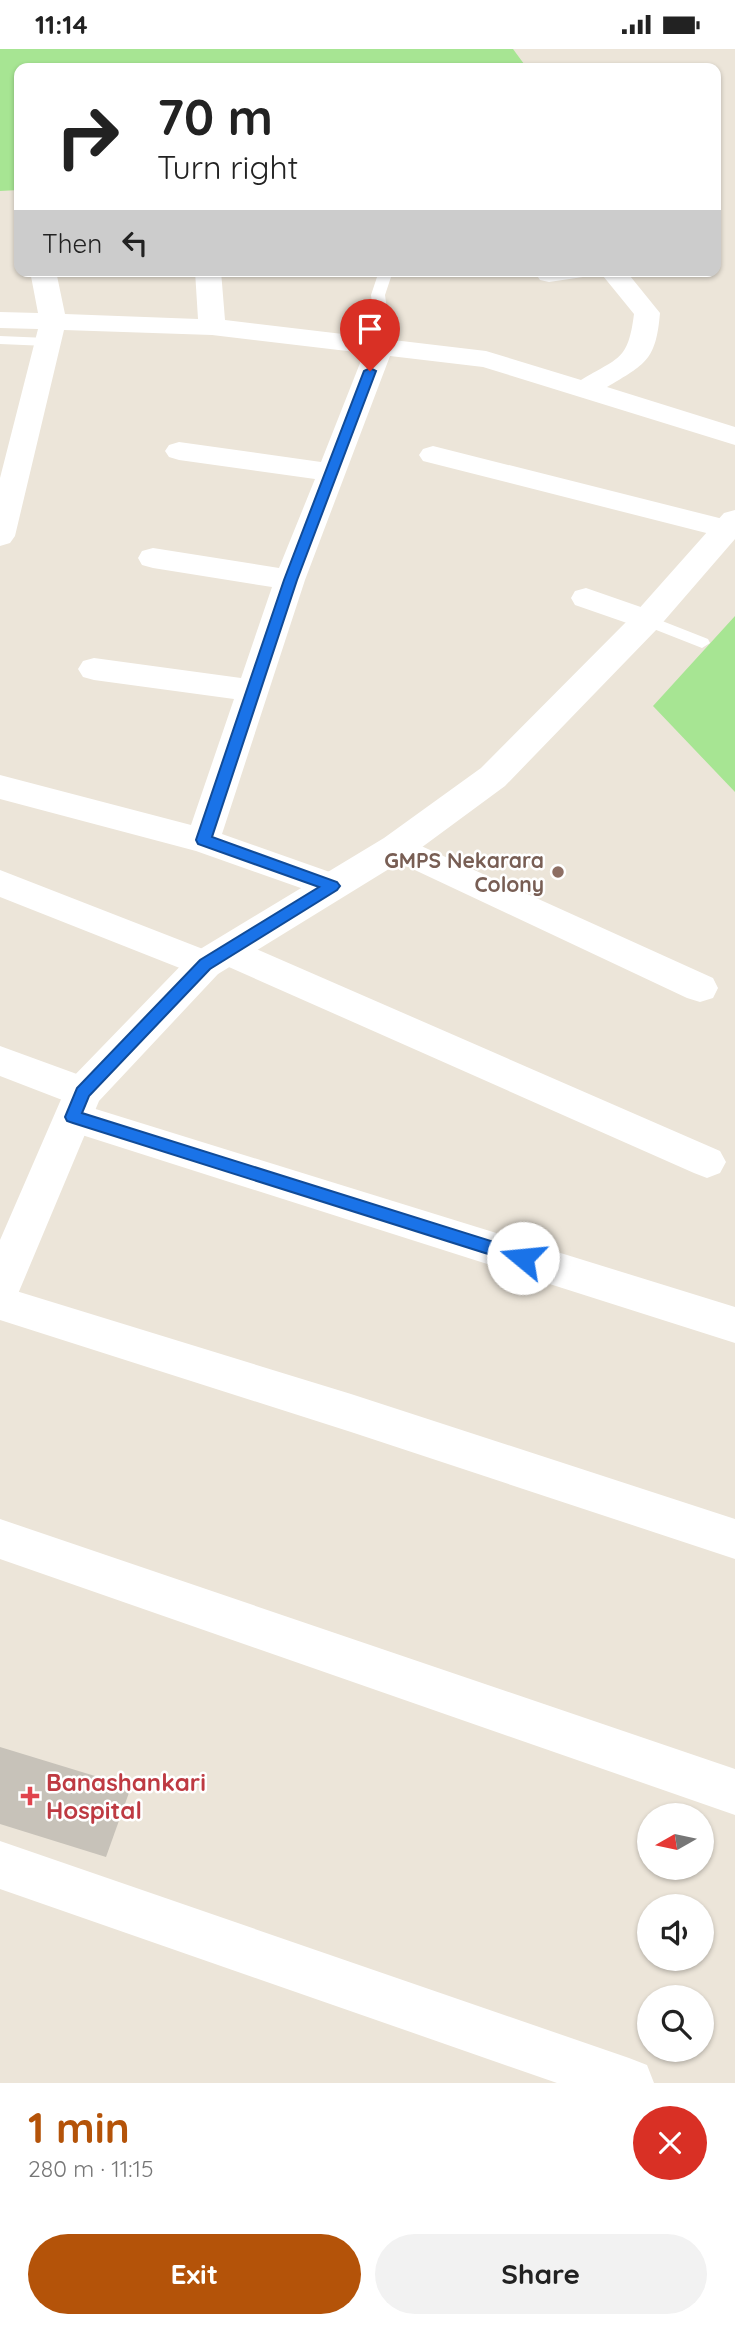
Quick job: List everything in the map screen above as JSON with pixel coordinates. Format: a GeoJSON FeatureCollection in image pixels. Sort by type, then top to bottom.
{"type":"FeatureCollection","features":[{"type":"Feature","properties":{"kind":"street"},"geometry":{"type":"LineString","coordinates":[[0,536],[50,332],[44,277]]}},
{"type":"Feature","properties":{"kind":"street"},"geometry":{"type":"LineString","coordinates":[[208,277],[212,327]]}},
{"type":"Feature","properties":{"kind":"street"},"geometry":{"type":"LineString","coordinates":[[585,389],[633,360],[644,341],[647,313],[617,277]]}},
{"type":"Feature","properties":{"kind":"street"},"geometry":{"type":"LineString","coordinates":[[0,320],[50,332],[212,327],[486,359],[735,436]]}},
{"type":"Feature","properties":{"kind":"street"},"geometry":{"type":"LineString","coordinates":[[203,840],[290,580],[380,346]]}},
{"type":"Feature","properties":{"kind":"street"},"geometry":{"type":"LineString","coordinates":[[180,451],[330,473]]}},
{"type":"Feature","properties":{"kind":"street"},"geometry":{"type":"LineString","coordinates":[[0,1289],[78,1105],[215,958],[397,847],[493,777],[647,620],[730,525],[433,454]]}},
{"type":"Feature","properties":{"kind":"street"},"geometry":{"type":"LineString","coordinates":[[153,558],[290,580]]}},
{"type":"Feature","properties":{"kind":"street"},"geometry":{"type":"LineString","coordinates":[[586,598],[647,620]]}},
{"type":"Feature","properties":{"kind":"street"},"geometry":{"type":"LineString","coordinates":[[94,669],[254,691]]}},
{"type":"Feature","properties":{"kind":"street"},"geometry":{"type":"LineString","coordinates":[[0,787],[203,840],[332,886]]}},
{"type":"Feature","properties":{"kind":"street"},"geometry":{"type":"LineString","coordinates":[[397,847],[700,988]]}},
{"type":"Feature","properties":{"kind":"street"},"geometry":{"type":"LineString","coordinates":[[0,883],[215,958],[708,1162]]}},
{"type":"Feature","properties":{"kind":"street"},"geometry":{"type":"LineString","coordinates":[[0,1061],[78,1105],[735,1325]]}},
{"type":"Feature","properties":{"kind":"street"},"geometry":{"type":"LineString","coordinates":[[0,1303],[351,1413],[735,1539]]}},
{"type":"Feature","properties":{"kind":"street"},"geometry":{"type":"LineString","coordinates":[[0,1539],[735,1792]]}},
{"type":"Feature","properties":{"kind":"street"},"geometry":{"type":"LineString","coordinates":[[0,1865],[629,2083]]}},
{"type":"Feature","properties":{"kind":"lane"},"geometry":{"type":"LineString","coordinates":[[380,346],[383,332],[378,295],[384,277]]}},
{"type":"Feature","properties":{"kind":"lane"},"geometry":{"type":"LineString","coordinates":[[0,340],[50,332]]}},
{"type":"Feature","properties":{"kind":"lane"},"geometry":{"type":"LineString","coordinates":[[647,620],[702,643]]}},
{"type":"Feature","properties":{"kind":"green space"},"geometry":{"type":"Polygon","coordinates":[[[0,49],[513,49],[523,63],[14,63],[14,190],[0,191],[0,49]]]}},
{"type":"Feature","properties":{"kind":"green space"},"geometry":{"type":"Polygon","coordinates":[[[735,616],[735,792],[653,706],[735,616]]]}},
{"type":"Feature","properties":{"kind":"building"},"geometry":{"type":"Polygon","coordinates":[[[0,1747],[131,1787],[106,1857],[0,1824],[0,1747]]]}},
{"type":"Feature","properties":{"kind":"place","name":"GMPS Nekarara Colony"},"geometry":{"type":"Point","coordinates":[558,872]}},
{"type":"Feature","properties":{"kind":"place","name":"Banashankari Hospital"},"geometry":{"type":"Point","coordinates":[30,1796]}},
{"type":"Feature","properties":{"kind":"route"},"geometry":{"type":"LineString","coordinates":[[370,371],[290,580],[203,840],[332,886],[205,964],[83,1093],[73,1117],[523,1258]]}}]}
